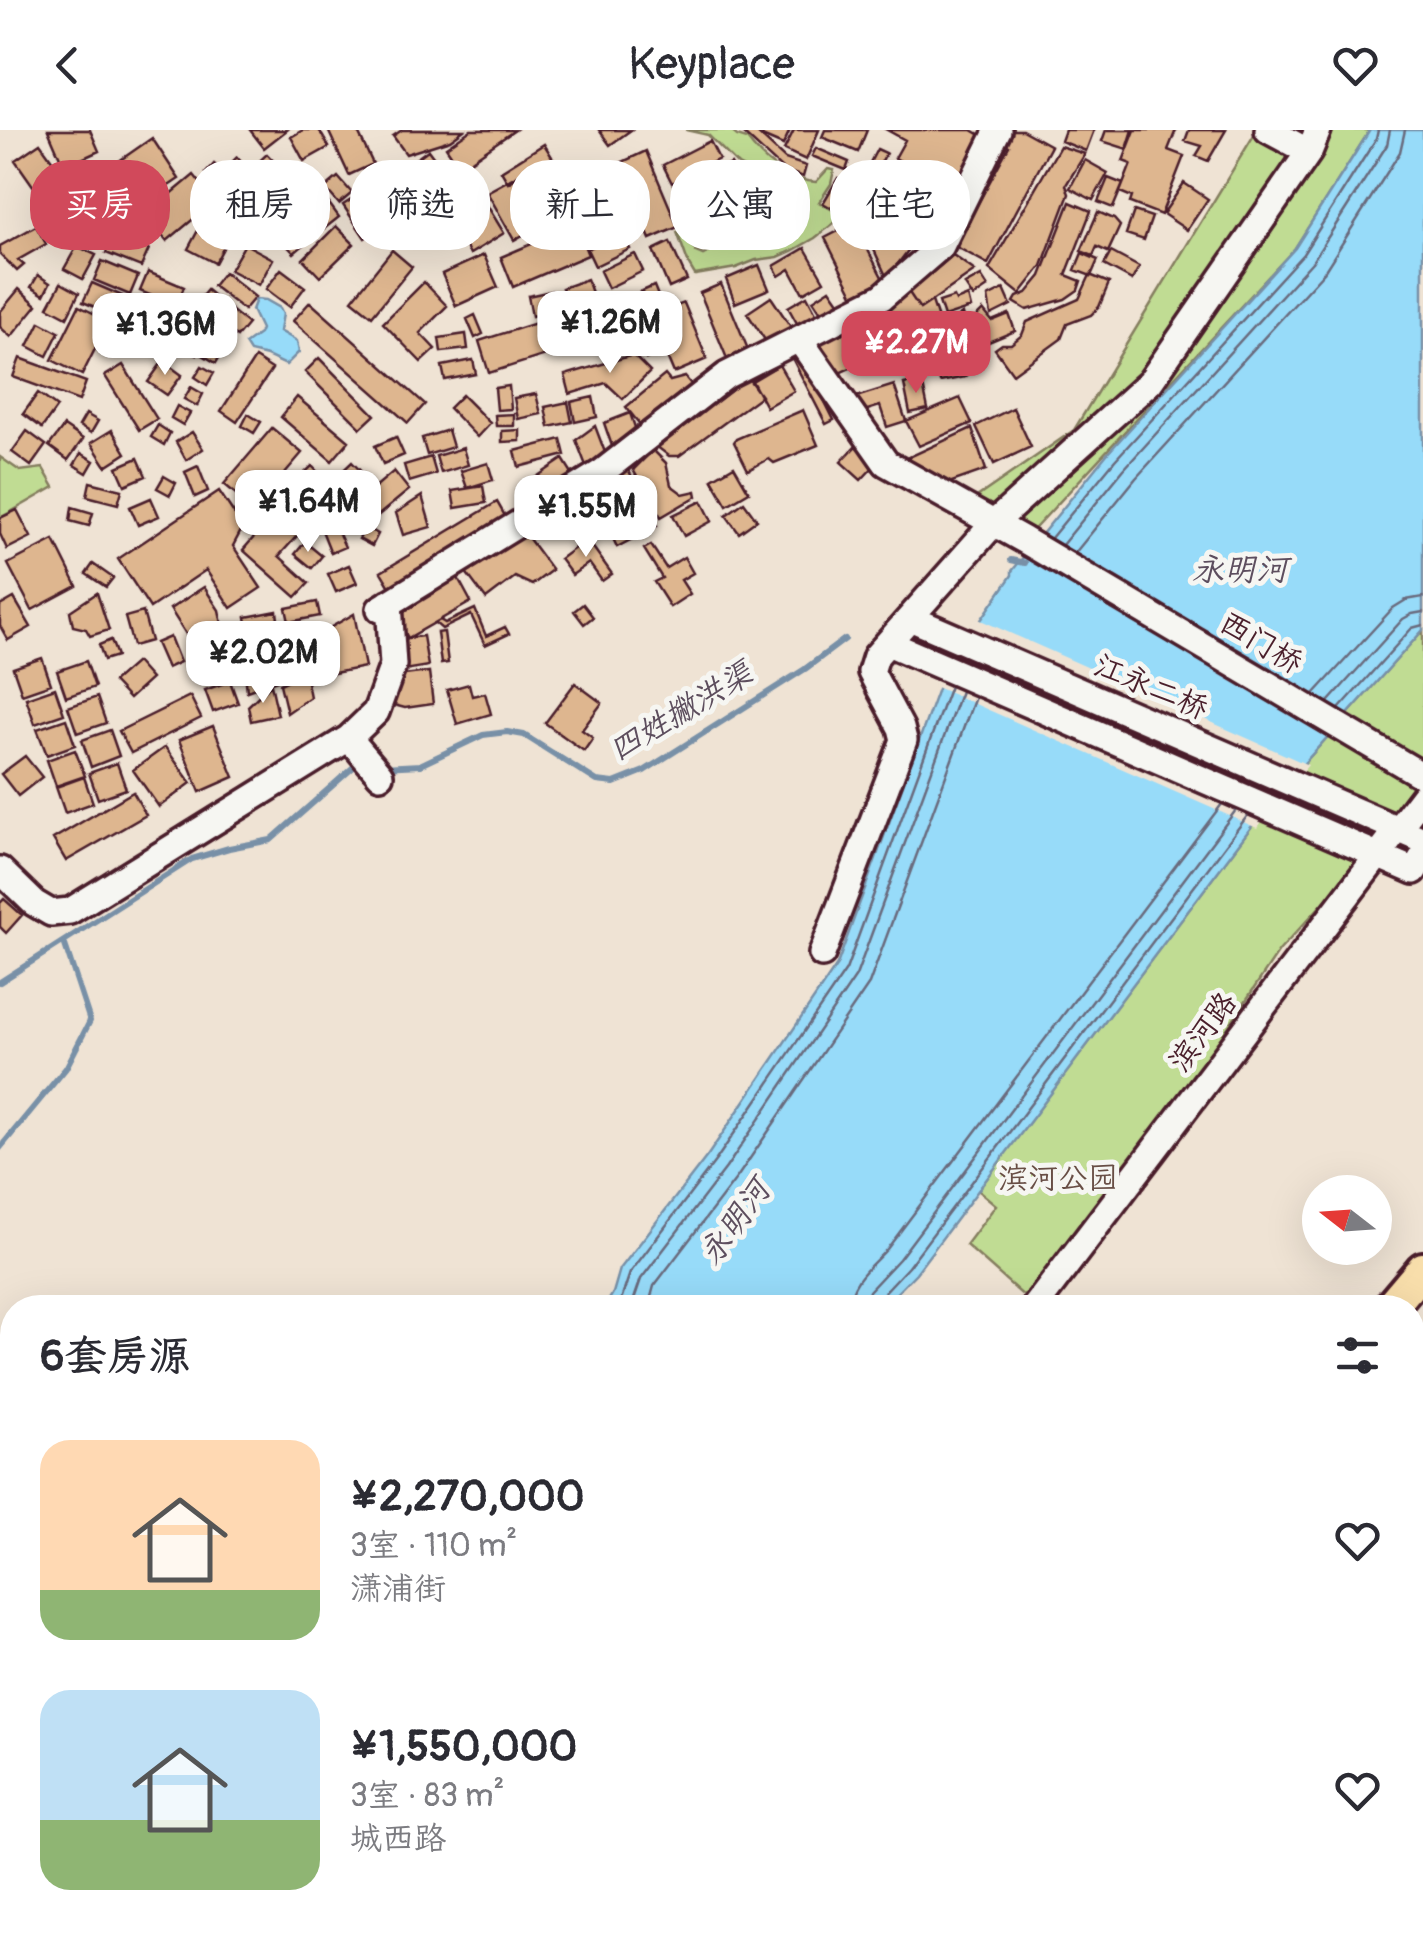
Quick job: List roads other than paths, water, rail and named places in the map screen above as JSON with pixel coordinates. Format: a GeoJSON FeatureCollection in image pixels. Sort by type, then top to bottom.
{"type":"FeatureCollection","features":[{"type":"Feature","properties":{"kind":"main road"},"geometry":{"type":"LineString","coordinates":[[1401,1295],[1423,1269]]}},
{"type":"Feature","properties":{"kind":"street"},"geometry":{"type":"LineString","coordinates":[[0,870],[51,914],[70,911],[356,745],[376,712],[392,665],[384,606],[601,474],[727,375],[882,297],[941,246],[998,130]]}},
{"type":"Feature","properties":{"kind":"street"},"geometry":{"type":"LineString","coordinates":[[822,954],[904,740],[871,672],[876,656],[994,523],[1150,382],[1313,141],[1268,130]]}},
{"type":"Feature","properties":{"kind":"street","name":"西门桥"},"geometry":{"type":"LineString","coordinates":[[799,339],[886,463],[1423,776]]}},
{"type":"Feature","properties":{"kind":"street","name":"江永二桥"},"geometry":{"type":"LineString","coordinates":[[910,618],[1423,840]]}},
{"type":"Feature","properties":{"kind":"street"},"geometry":{"type":"LineString","coordinates":[[888,643],[1414,871],[1423,856]]}},
{"type":"Feature","properties":{"kind":"street"},"geometry":{"type":"LineString","coordinates":[[356,745],[380,775]]}},
{"type":"Feature","properties":{"kind":"street","name":"滨河路"},"geometry":{"type":"LineString","coordinates":[[1044,1295],[1423,796]]}},
{"type":"Feature","properties":{"kind":"water","name":"永明河"},"geometry":{"type":"Polygon","coordinates":[[[1370,130],[1423,130],[1423,630],[1273,798],[916,1273],[895,1295],[612,1295],[620,1269],[708,1155],[837,965],[943,675],[1012,571],[1107,454],[1295,248],[1370,130]]]}},
{"type":"Feature","properties":{"kind":"water"},"geometry":{"type":"Polygon","coordinates":[[[256,299],[280,308],[280,331],[297,341],[299,352],[286,365],[250,352],[245,344],[261,329],[252,310],[256,299]]]}},
{"type":"Feature","properties":{"kind":"waterway"},"geometry":{"type":"LineString","coordinates":[[1011,560],[1025,563]]}},
{"type":"Feature","properties":{"kind":"waterway","name":"四姓撇洪渠"},"geometry":{"type":"LineString","coordinates":[[383,767],[420,765],[483,735],[507,732],[524,735],[597,781],[614,783],[644,771],[805,669],[845,639]]}},
{"type":"Feature","properties":{"kind":"waterway","name":"四姓撇洪渠"},"geometry":{"type":"LineString","coordinates":[[0,982],[192,859],[271,840],[361,764]]}},
{"type":"Feature","properties":{"kind":"waterway","name":"四姓撇洪渠"},"geometry":{"type":"LineString","coordinates":[[0,1148],[66,1068],[90,1021],[64,942]]}},
{"type":"Feature","properties":{"kind":"park label","name":"滨河公园"},"geometry":{"type":"Point","coordinates":[1058,1178]}}]}
